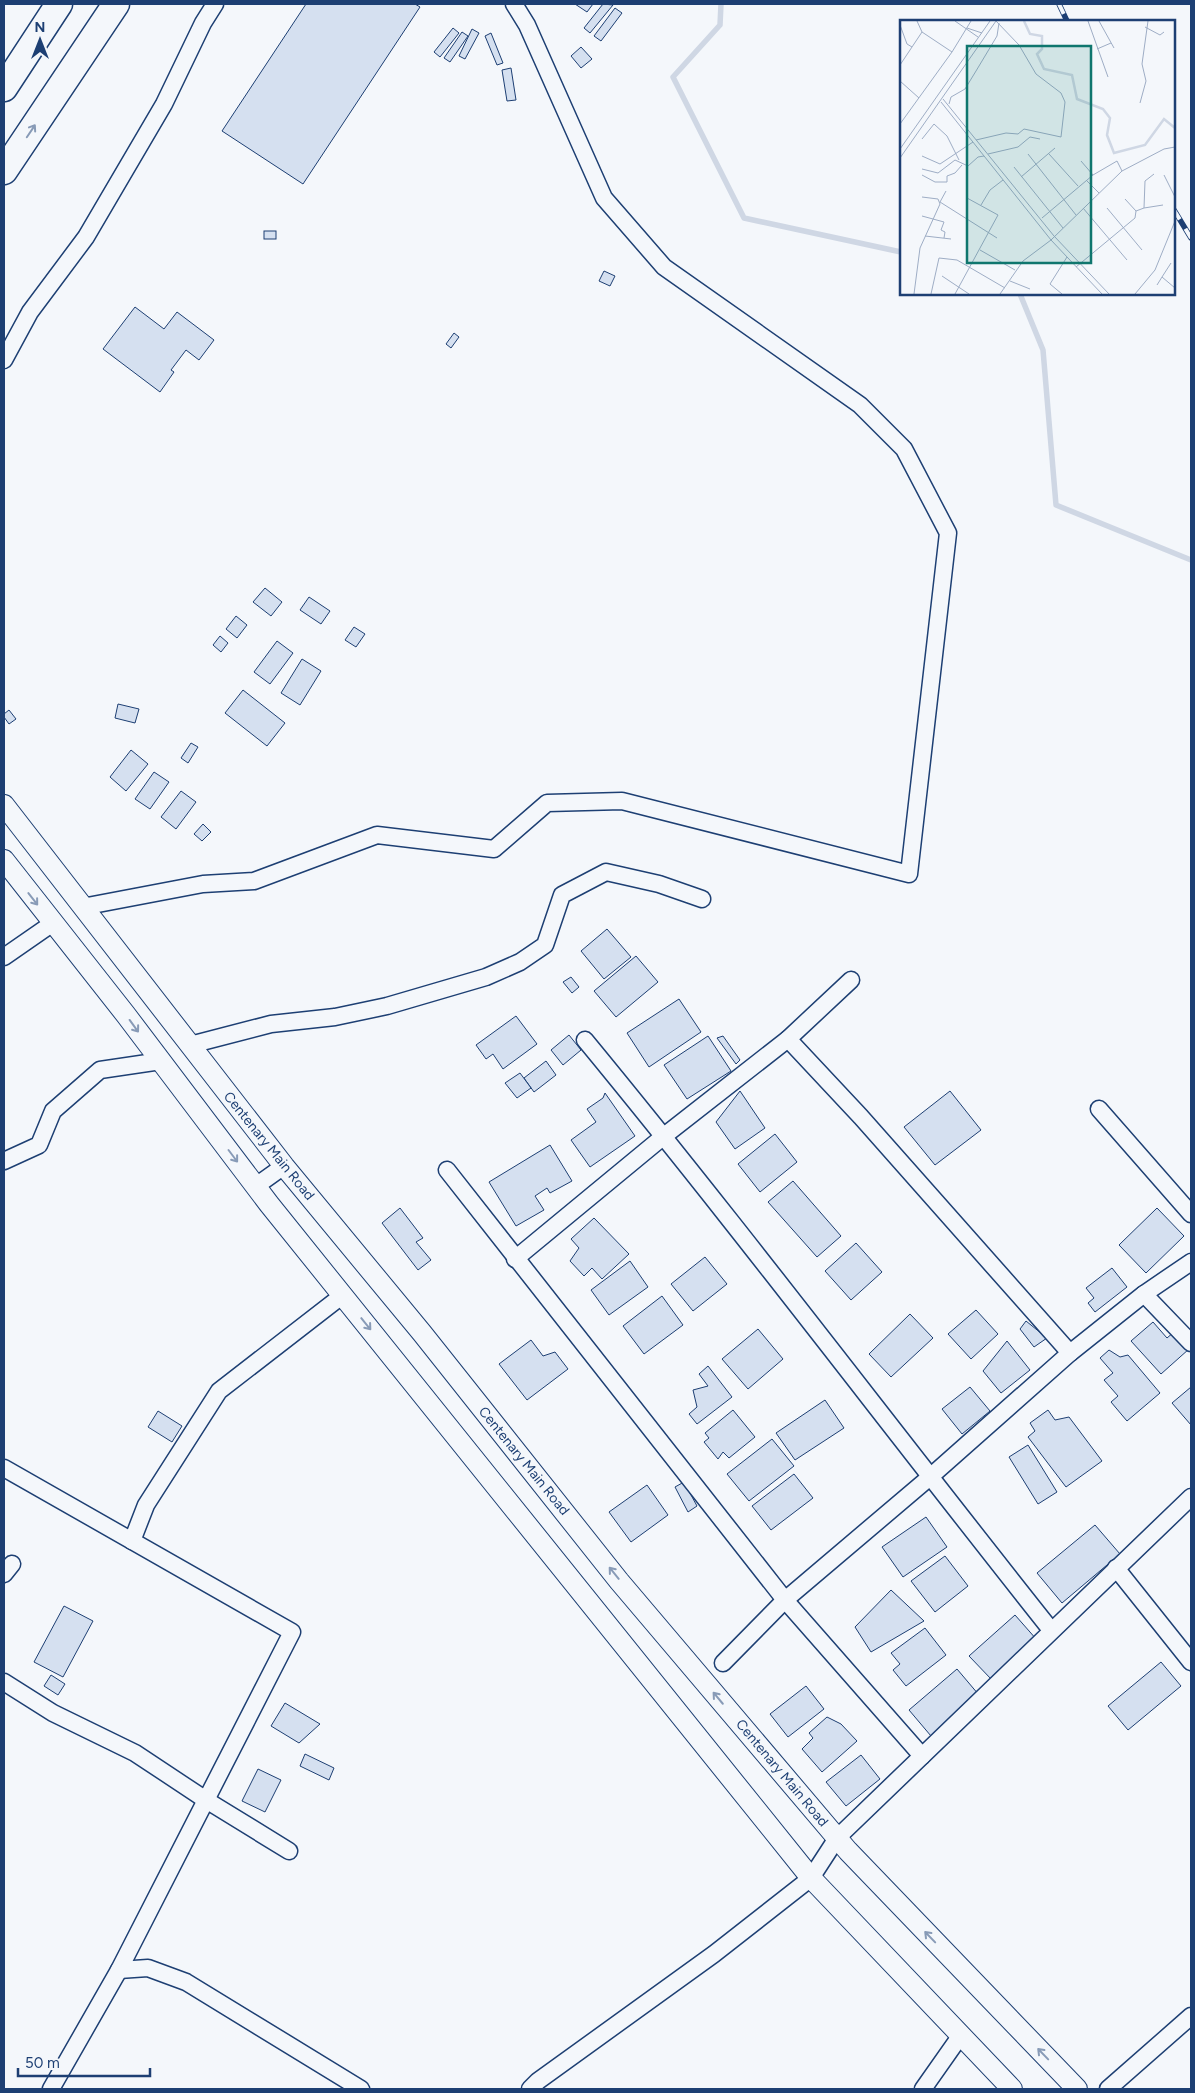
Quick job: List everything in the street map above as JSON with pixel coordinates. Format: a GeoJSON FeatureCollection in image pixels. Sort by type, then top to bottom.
{"type":"FeatureCollection","features":[{"type":"Feature","properties":{"kind":"highway"},"geometry":{"type":"LineString","coordinates":[[4,88],[59,4]]}},
{"type":"Feature","properties":{"kind":"highway"},"geometry":{"type":"LineString","coordinates":[[4,171],[116,4]]}},
{"type":"Feature","properties":{"kind":"street"},"geometry":{"type":"LineString","coordinates":[[4,360],[30,312],[86,237],[164,104],[203,22],[215,4]]}},
{"type":"Feature","properties":{"kind":"street"},"geometry":{"type":"LineString","coordinates":[[82,907],[203,884],[254,881],[377,835],[494,849],[547,803],[622,801],[909,874],[948,533],[904,449],[860,405],[664,267],[604,198],[527,25],[514,4]]}},
{"type":"Feature","properties":{"kind":"street","name":"Centenary Main Road"},"geometry":{"type":"LineString","coordinates":[[4,805],[284,1166],[422,1333],[620,1581],[837,1838],[1077,2089]]}},
{"type":"Feature","properties":{"kind":"street"},"geometry":{"type":"LineString","coordinates":[[4,860],[256,1186],[811,1878],[1012,2089]]}},
{"type":"Feature","properties":{"kind":"street"},"geometry":{"type":"LineString","coordinates":[[190,1045],[271,1024],[335,1018],[387,1006],[486,977],[520,962],[545,945],[562,895],[606,872],[659,884],[702,899]]}},
{"type":"Feature","properties":{"kind":"street"},"geometry":{"type":"LineString","coordinates":[[4,957],[53,923]]}},
{"type":"Feature","properties":{"kind":"street"},"geometry":{"type":"LineString","coordinates":[[515,1259],[664,1136],[788,1039],[852,980]]}},
{"type":"Feature","properties":{"kind":"street"},"geometry":{"type":"LineString","coordinates":[[788,1039],[861,1117],[1070,1353]]}},
{"type":"Feature","properties":{"kind":"street"},"geometry":{"type":"LineString","coordinates":[[585,1040],[664,1136],[1051,1630]]}},
{"type":"Feature","properties":{"kind":"street"},"geometry":{"type":"LineString","coordinates":[[4,1161],[39,1145],[53,1111],[100,1070],[161,1061]]}},
{"type":"Feature","properties":{"kind":"street"},"geometry":{"type":"LineString","coordinates":[[1099,1109],[1191,1214]]}},
{"type":"Feature","properties":{"kind":"street"},"geometry":{"type":"LineString","coordinates":[[256,1186],[284,1166]]}},
{"type":"Feature","properties":{"kind":"street"},"geometry":{"type":"LineString","coordinates":[[447,1170],[515,1259],[785,1600],[922,1756]]}},
{"type":"Feature","properties":{"kind":"street"},"geometry":{"type":"LineString","coordinates":[[723,1663],[785,1600],[930,1477],[1070,1353],[1144,1294],[1191,1262]]}},
{"type":"Feature","properties":{"kind":"street"},"geometry":{"type":"LineString","coordinates":[[1144,1294],[1191,1343]]}},
{"type":"Feature","properties":{"kind":"street"},"geometry":{"type":"LineString","coordinates":[[132,1541],[146,1505],[219,1391],[343,1295]]}},
{"type":"Feature","properties":{"kind":"street"},"geometry":{"type":"LineString","coordinates":[[4,1468],[292,1632],[119,1970],[51,2089]]}},
{"type":"Feature","properties":{"kind":"street"},"geometry":{"type":"LineString","coordinates":[[530,2089],[538,2081],[714,1954],[811,1878],[837,1838],[1191,1497]]}},
{"type":"Feature","properties":{"kind":"street"},"geometry":{"type":"LineString","coordinates":[[1116,1568],[1191,1662]]}},
{"type":"Feature","properties":{"kind":"street"},"geometry":{"type":"LineString","coordinates":[[4,1682],[53,1713],[136,1753],[206,1800],[290,1851]]}},
{"type":"Feature","properties":{"kind":"street"},"geometry":{"type":"LineString","coordinates":[[119,1970],[148,1968],[186,1982],[361,2089]]}},
{"type":"Feature","properties":{"kind":"street"},"geometry":{"type":"LineString","coordinates":[[1108,2089],[1191,2016]]}},
{"type":"Feature","properties":{"kind":"street"},"geometry":{"type":"LineString","coordinates":[[923,2089],[961,2035]]}},
{"type":"Feature","properties":{"kind":"building"},"geometry":{"type":"Polygon","coordinates":[[[306,4],[415,4],[420,7],[303,184],[222,131],[306,4]]]}},
{"type":"Feature","properties":{"kind":"building"},"geometry":{"type":"Polygon","coordinates":[[[575,4],[593,4],[587,12],[575,4]]]}},
{"type":"Feature","properties":{"kind":"building"},"geometry":{"type":"Polygon","coordinates":[[[603,4],[613,5],[590,33],[584,28],[603,4]]]}},
{"type":"Feature","properties":{"kind":"building"},"geometry":{"type":"Polygon","coordinates":[[[615,8],[622,13],[601,41],[594,36],[615,8]]]}},
{"type":"Feature","properties":{"kind":"building"},"geometry":{"type":"Polygon","coordinates":[[[453,28],[459,33],[440,57],[434,52],[453,28]]]}},
{"type":"Feature","properties":{"kind":"building"},"geometry":{"type":"Polygon","coordinates":[[[472,29],[479,33],[465,59],[459,56],[472,29]]]}},
{"type":"Feature","properties":{"kind":"building"},"geometry":{"type":"Polygon","coordinates":[[[462,32],[468,36],[450,62],[444,58],[462,32]]]}},
{"type":"Feature","properties":{"kind":"building"},"geometry":{"type":"Polygon","coordinates":[[[491,33],[503,63],[497,65],[485,36],[491,33]]]}},
{"type":"Feature","properties":{"kind":"building"},"geometry":{"type":"Polygon","coordinates":[[[581,47],[592,59],[581,68],[571,56],[581,47]]]}},
{"type":"Feature","properties":{"kind":"building"},"geometry":{"type":"Polygon","coordinates":[[[511,68],[516,100],[507,101],[502,70],[511,68]]]}},
{"type":"Feature","properties":{"kind":"building"},"geometry":{"type":"Polygon","coordinates":[[[264,231],[276,231],[276,239],[264,239],[264,231]]]}},
{"type":"Feature","properties":{"kind":"building"},"geometry":{"type":"Polygon","coordinates":[[[604,271],[615,276],[610,286],[599,281],[604,271]]]}},
{"type":"Feature","properties":{"kind":"building"},"geometry":{"type":"Polygon","coordinates":[[[135,307],[164,329],[177,312],[214,340],[199,360],[186,350],[171,370],[174,372],[160,392],[103,349],[135,307]]]}},
{"type":"Feature","properties":{"kind":"building"},"geometry":{"type":"Polygon","coordinates":[[[454,333],[459,337],[451,348],[446,344],[454,333]]]}},
{"type":"Feature","properties":{"kind":"building"},"geometry":{"type":"Polygon","coordinates":[[[265,588],[282,602],[271,616],[253,602],[265,588]]]}},
{"type":"Feature","properties":{"kind":"building"},"geometry":{"type":"Polygon","coordinates":[[[309,597],[330,611],[321,624],[300,610],[309,597]]]}},
{"type":"Feature","properties":{"kind":"building"},"geometry":{"type":"Polygon","coordinates":[[[236,616],[247,625],[237,638],[226,629],[236,616]]]}},
{"type":"Feature","properties":{"kind":"building"},"geometry":{"type":"Polygon","coordinates":[[[354,627],[365,634],[356,647],[345,640],[354,627]]]}},
{"type":"Feature","properties":{"kind":"building"},"geometry":{"type":"Polygon","coordinates":[[[220,636],[228,643],[221,652],[213,645],[220,636]]]}},
{"type":"Feature","properties":{"kind":"building"},"geometry":{"type":"Polygon","coordinates":[[[277,641],[293,653],[270,684],[254,672],[277,641]]]}},
{"type":"Feature","properties":{"kind":"building"},"geometry":{"type":"Polygon","coordinates":[[[302,659],[321,671],[300,705],[281,693],[302,659]]]}},
{"type":"Feature","properties":{"kind":"building"},"geometry":{"type":"Polygon","coordinates":[[[243,690],[285,723],[267,746],[225,713],[243,690]]]}},
{"type":"Feature","properties":{"kind":"building"},"geometry":{"type":"Polygon","coordinates":[[[118,704],[139,709],[135,723],[115,718],[118,704]]]}},
{"type":"Feature","properties":{"kind":"building"},"geometry":{"type":"Polygon","coordinates":[[[9,710],[16,719],[9,724],[4,714],[9,710]]]}},
{"type":"Feature","properties":{"kind":"building"},"geometry":{"type":"Polygon","coordinates":[[[191,743],[198,747],[188,763],[181,758],[191,743]]]}},
{"type":"Feature","properties":{"kind":"building"},"geometry":{"type":"Polygon","coordinates":[[[131,750],[148,764],[126,791],[110,777],[131,750]]]}},
{"type":"Feature","properties":{"kind":"building"},"geometry":{"type":"Polygon","coordinates":[[[154,772],[169,782],[150,809],[135,799],[154,772]]]}},
{"type":"Feature","properties":{"kind":"building"},"geometry":{"type":"Polygon","coordinates":[[[181,791],[196,802],[176,829],[161,817],[181,791]]]}},
{"type":"Feature","properties":{"kind":"building"},"geometry":{"type":"Polygon","coordinates":[[[203,824],[211,832],[202,841],[194,834],[203,824]]]}},
{"type":"Feature","properties":{"kind":"building"},"geometry":{"type":"Polygon","coordinates":[[[607,929],[631,957],[604,979],[581,951],[607,929]]]}},
{"type":"Feature","properties":{"kind":"building"},"geometry":{"type":"Polygon","coordinates":[[[636,956],[658,982],[616,1017],[594,991],[636,956]]]}},
{"type":"Feature","properties":{"kind":"building"},"geometry":{"type":"Polygon","coordinates":[[[571,977],[579,987],[572,993],[563,982],[571,977]]]}},
{"type":"Feature","properties":{"kind":"building"},"geometry":{"type":"Polygon","coordinates":[[[679,999],[701,1032],[649,1067],[627,1033],[679,999]]]}},
{"type":"Feature","properties":{"kind":"building"},"geometry":{"type":"Polygon","coordinates":[[[516,1016],[537,1044],[503,1069],[493,1054],[486,1059],[476,1045],[516,1016]]]}},
{"type":"Feature","properties":{"kind":"building"},"geometry":{"type":"Polygon","coordinates":[[[569,1035],[581,1050],[563,1065],[551,1050],[569,1035]]]}},
{"type":"Feature","properties":{"kind":"building"},"geometry":{"type":"Polygon","coordinates":[[[708,1036],[731,1071],[687,1099],[664,1065],[708,1036]]]}},
{"type":"Feature","properties":{"kind":"building"},"geometry":{"type":"Polygon","coordinates":[[[723,1036],[740,1060],[736,1064],[717,1038],[723,1036]]]}},
{"type":"Feature","properties":{"kind":"building"},"geometry":{"type":"Polygon","coordinates":[[[546,1061],[556,1075],[534,1092],[524,1078],[546,1061]]]}},
{"type":"Feature","properties":{"kind":"building"},"geometry":{"type":"Polygon","coordinates":[[[520,1073],[531,1088],[517,1098],[505,1083],[520,1073]]]}},
{"type":"Feature","properties":{"kind":"building"},"geometry":{"type":"Polygon","coordinates":[[[740,1091],[765,1128],[735,1149],[716,1122],[740,1091]]]}},
{"type":"Feature","properties":{"kind":"building"},"geometry":{"type":"Polygon","coordinates":[[[950,1091],[981,1130],[935,1165],[904,1127],[950,1091]]]}},
{"type":"Feature","properties":{"kind":"building"},"geometry":{"type":"Polygon","coordinates":[[[605,1093],[635,1136],[590,1167],[571,1140],[596,1122],[587,1109],[603,1098],[605,1093]]]}},
{"type":"Feature","properties":{"kind":"building"},"geometry":{"type":"Polygon","coordinates":[[[775,1134],[797,1162],[760,1192],[738,1164],[775,1134]]]}},
{"type":"Feature","properties":{"kind":"building"},"geometry":{"type":"Polygon","coordinates":[[[550,1145],[572,1181],[550,1193],[547,1188],[535,1196],[544,1210],[516,1226],[489,1182],[550,1145]]]}},
{"type":"Feature","properties":{"kind":"building"},"geometry":{"type":"Polygon","coordinates":[[[793,1181],[841,1236],[817,1257],[768,1202],[793,1181]]]}},
{"type":"Feature","properties":{"kind":"building"},"geometry":{"type":"Polygon","coordinates":[[[400,1208],[423,1238],[416,1242],[431,1260],[418,1270],[382,1223],[400,1208]]]}},
{"type":"Feature","properties":{"kind":"building"},"geometry":{"type":"Polygon","coordinates":[[[1157,1208],[1184,1236],[1146,1273],[1119,1245],[1157,1208]]]}},
{"type":"Feature","properties":{"kind":"building"},"geometry":{"type":"Polygon","coordinates":[[[594,1218],[629,1254],[602,1279],[592,1268],[584,1276],[570,1261],[579,1248],[571,1239],[594,1218]]]}},
{"type":"Feature","properties":{"kind":"building"},"geometry":{"type":"Polygon","coordinates":[[[856,1243],[882,1272],[851,1300],[825,1271],[856,1243]]]}},
{"type":"Feature","properties":{"kind":"building"},"geometry":{"type":"Polygon","coordinates":[[[705,1257],[727,1284],[693,1311],[671,1284],[705,1257]]]}},
{"type":"Feature","properties":{"kind":"building"},"geometry":{"type":"Polygon","coordinates":[[[630,1261],[648,1287],[609,1315],[591,1290],[630,1261]]]}},
{"type":"Feature","properties":{"kind":"building"},"geometry":{"type":"Polygon","coordinates":[[[1112,1268],[1127,1287],[1095,1312],[1088,1303],[1094,1298],[1086,1288],[1112,1268]]]}},
{"type":"Feature","properties":{"kind":"building"},"geometry":{"type":"Polygon","coordinates":[[[662,1296],[683,1325],[644,1354],[623,1326],[662,1296]]]}},
{"type":"Feature","properties":{"kind":"building"},"geometry":{"type":"Polygon","coordinates":[[[976,1310],[998,1334],[971,1359],[948,1334],[976,1310]]]}},
{"type":"Feature","properties":{"kind":"building"},"geometry":{"type":"Polygon","coordinates":[[[910,1314],[933,1338],[891,1377],[869,1354],[910,1314]]]}},
{"type":"Feature","properties":{"kind":"building"},"geometry":{"type":"Polygon","coordinates":[[[1026,1321],[1047,1338],[1034,1347],[1020,1329],[1026,1321]]]}},
{"type":"Feature","properties":{"kind":"building"},"geometry":{"type":"Polygon","coordinates":[[[1153,1322],[1167,1338],[1174,1332],[1189,1349],[1161,1374],[1131,1341],[1153,1322]]]}},
{"type":"Feature","properties":{"kind":"building"},"geometry":{"type":"Polygon","coordinates":[[[758,1329],[783,1359],[748,1389],[722,1359],[758,1329]]]}},
{"type":"Feature","properties":{"kind":"building"},"geometry":{"type":"Polygon","coordinates":[[[531,1340],[543,1356],[555,1352],[568,1369],[527,1400],[499,1364],[531,1340]]]}},
{"type":"Feature","properties":{"kind":"building"},"geometry":{"type":"Polygon","coordinates":[[[1007,1341],[1030,1370],[1001,1393],[983,1371],[1007,1341]]]}},
{"type":"Feature","properties":{"kind":"building"},"geometry":{"type":"Polygon","coordinates":[[[1109,1350],[1120,1357],[1128,1355],[1160,1393],[1127,1421],[1111,1402],[1118,1396],[1104,1380],[1113,1373],[1100,1358],[1109,1350]]]}},
{"type":"Feature","properties":{"kind":"building"},"geometry":{"type":"Polygon","coordinates":[[[708,1366],[732,1397],[697,1424],[689,1414],[697,1407],[693,1390],[708,1386],[699,1374],[708,1366]]]}},
{"type":"Feature","properties":{"kind":"building"},"geometry":{"type":"Polygon","coordinates":[[[970,1387],[990,1411],[962,1434],[942,1409],[970,1387]]]}},
{"type":"Feature","properties":{"kind":"building"},"geometry":{"type":"Polygon","coordinates":[[[1191,1387],[1191,1425],[1172,1403],[1191,1387]]]}},
{"type":"Feature","properties":{"kind":"building"},"geometry":{"type":"Polygon","coordinates":[[[825,1400],[844,1428],[795,1460],[776,1433],[825,1400]]]}},
{"type":"Feature","properties":{"kind":"building"},"geometry":{"type":"Polygon","coordinates":[[[733,1410],[755,1437],[729,1458],[723,1452],[718,1459],[704,1442],[709,1438],[705,1433],[733,1410]]]}},
{"type":"Feature","properties":{"kind":"building"},"geometry":{"type":"Polygon","coordinates":[[[1048,1410],[1055,1420],[1069,1417],[1102,1461],[1066,1487],[1028,1437],[1035,1431],[1030,1423],[1048,1410]]]}},
{"type":"Feature","properties":{"kind":"building"},"geometry":{"type":"Polygon","coordinates":[[[158,1411],[182,1426],[172,1442],[148,1427],[158,1411]]]}},
{"type":"Feature","properties":{"kind":"building"},"geometry":{"type":"Polygon","coordinates":[[[772,1439],[794,1466],[749,1501],[727,1474],[772,1439]]]}},
{"type":"Feature","properties":{"kind":"building"},"geometry":{"type":"Polygon","coordinates":[[[1028,1445],[1057,1492],[1038,1504],[1009,1457],[1028,1445]]]}},
{"type":"Feature","properties":{"kind":"building"},"geometry":{"type":"Polygon","coordinates":[[[794,1474],[813,1498],[771,1530],[752,1506],[794,1474]]]}},
{"type":"Feature","properties":{"kind":"building"},"geometry":{"type":"Polygon","coordinates":[[[684,1482],[697,1506],[688,1512],[675,1487],[684,1482]]]}},
{"type":"Feature","properties":{"kind":"building"},"geometry":{"type":"Polygon","coordinates":[[[647,1485],[668,1515],[631,1542],[609,1512],[647,1485]]]}},
{"type":"Feature","properties":{"kind":"building"},"geometry":{"type":"Polygon","coordinates":[[[926,1517],[947,1547],[903,1577],[882,1547],[926,1517]]]}},
{"type":"Feature","properties":{"kind":"building"},"geometry":{"type":"Polygon","coordinates":[[[1095,1525],[1120,1554],[1062,1603],[1037,1573],[1095,1525]]]}},
{"type":"Feature","properties":{"kind":"building"},"geometry":{"type":"Polygon","coordinates":[[[945,1556],[968,1586],[935,1612],[911,1581],[945,1556]]]}},
{"type":"Feature","properties":{"kind":"building"},"geometry":{"type":"Polygon","coordinates":[[[891,1590],[924,1621],[871,1652],[855,1627],[891,1590]]]}},
{"type":"Feature","properties":{"kind":"building"},"geometry":{"type":"Polygon","coordinates":[[[64,1606],[93,1621],[63,1677],[34,1662],[64,1606]]]}},
{"type":"Feature","properties":{"kind":"building"},"geometry":{"type":"Polygon","coordinates":[[[1015,1615],[1037,1640],[992,1680],[969,1656],[1015,1615]]]}},
{"type":"Feature","properties":{"kind":"building"},"geometry":{"type":"Polygon","coordinates":[[[925,1628],[946,1655],[906,1686],[893,1670],[900,1664],[891,1653],[925,1628]]]}},
{"type":"Feature","properties":{"kind":"building"},"geometry":{"type":"Polygon","coordinates":[[[1161,1662],[1181,1686],[1128,1730],[1108,1706],[1161,1662]]]}},
{"type":"Feature","properties":{"kind":"building"},"geometry":{"type":"Polygon","coordinates":[[[957,1669],[979,1695],[931,1736],[909,1710],[957,1669]]]}},
{"type":"Feature","properties":{"kind":"building"},"geometry":{"type":"Polygon","coordinates":[[[51,1675],[65,1684],[58,1695],[44,1686],[51,1675]]]}},
{"type":"Feature","properties":{"kind":"building"},"geometry":{"type":"Polygon","coordinates":[[[806,1686],[824,1709],[788,1737],[770,1714],[806,1686]]]}},
{"type":"Feature","properties":{"kind":"building"},"geometry":{"type":"Polygon","coordinates":[[[285,1703],[320,1724],[299,1743],[271,1726],[285,1703]]]}},
{"type":"Feature","properties":{"kind":"building"},"geometry":{"type":"Polygon","coordinates":[[[827,1717],[841,1724],[857,1741],[822,1772],[802,1749],[813,1738],[809,1733],[827,1717]]]}},
{"type":"Feature","properties":{"kind":"building"},"geometry":{"type":"Polygon","coordinates":[[[305,1754],[334,1768],[329,1780],[300,1766],[305,1754]]]}},
{"type":"Feature","properties":{"kind":"building"},"geometry":{"type":"Polygon","coordinates":[[[861,1755],[880,1779],[846,1806],[826,1782],[861,1755]]]}},
{"type":"Feature","properties":{"kind":"building"},"geometry":{"type":"Polygon","coordinates":[[[258,1769],[281,1780],[265,1812],[242,1801],[258,1769]]]}},
{"type":"Feature","properties":{"kind":"waterway"},"geometry":{"type":"LineString","coordinates":[[721,4],[720,25],[673,77],[744,218],[900,252]]}},
{"type":"Feature","properties":{"kind":"waterway"},"geometry":{"type":"LineString","coordinates":[[1020,295],[1043,350],[1056,505],[1191,560]]}},
{"type":"Feature","properties":{"kind":"railway"},"geometry":{"type":"LineString","coordinates":[[1059,4],[1067,20]]}},
{"type":"Feature","properties":{"kind":"railway"},"geometry":{"type":"LineString","coordinates":[[1175,212],[1191,238]]}}]}
